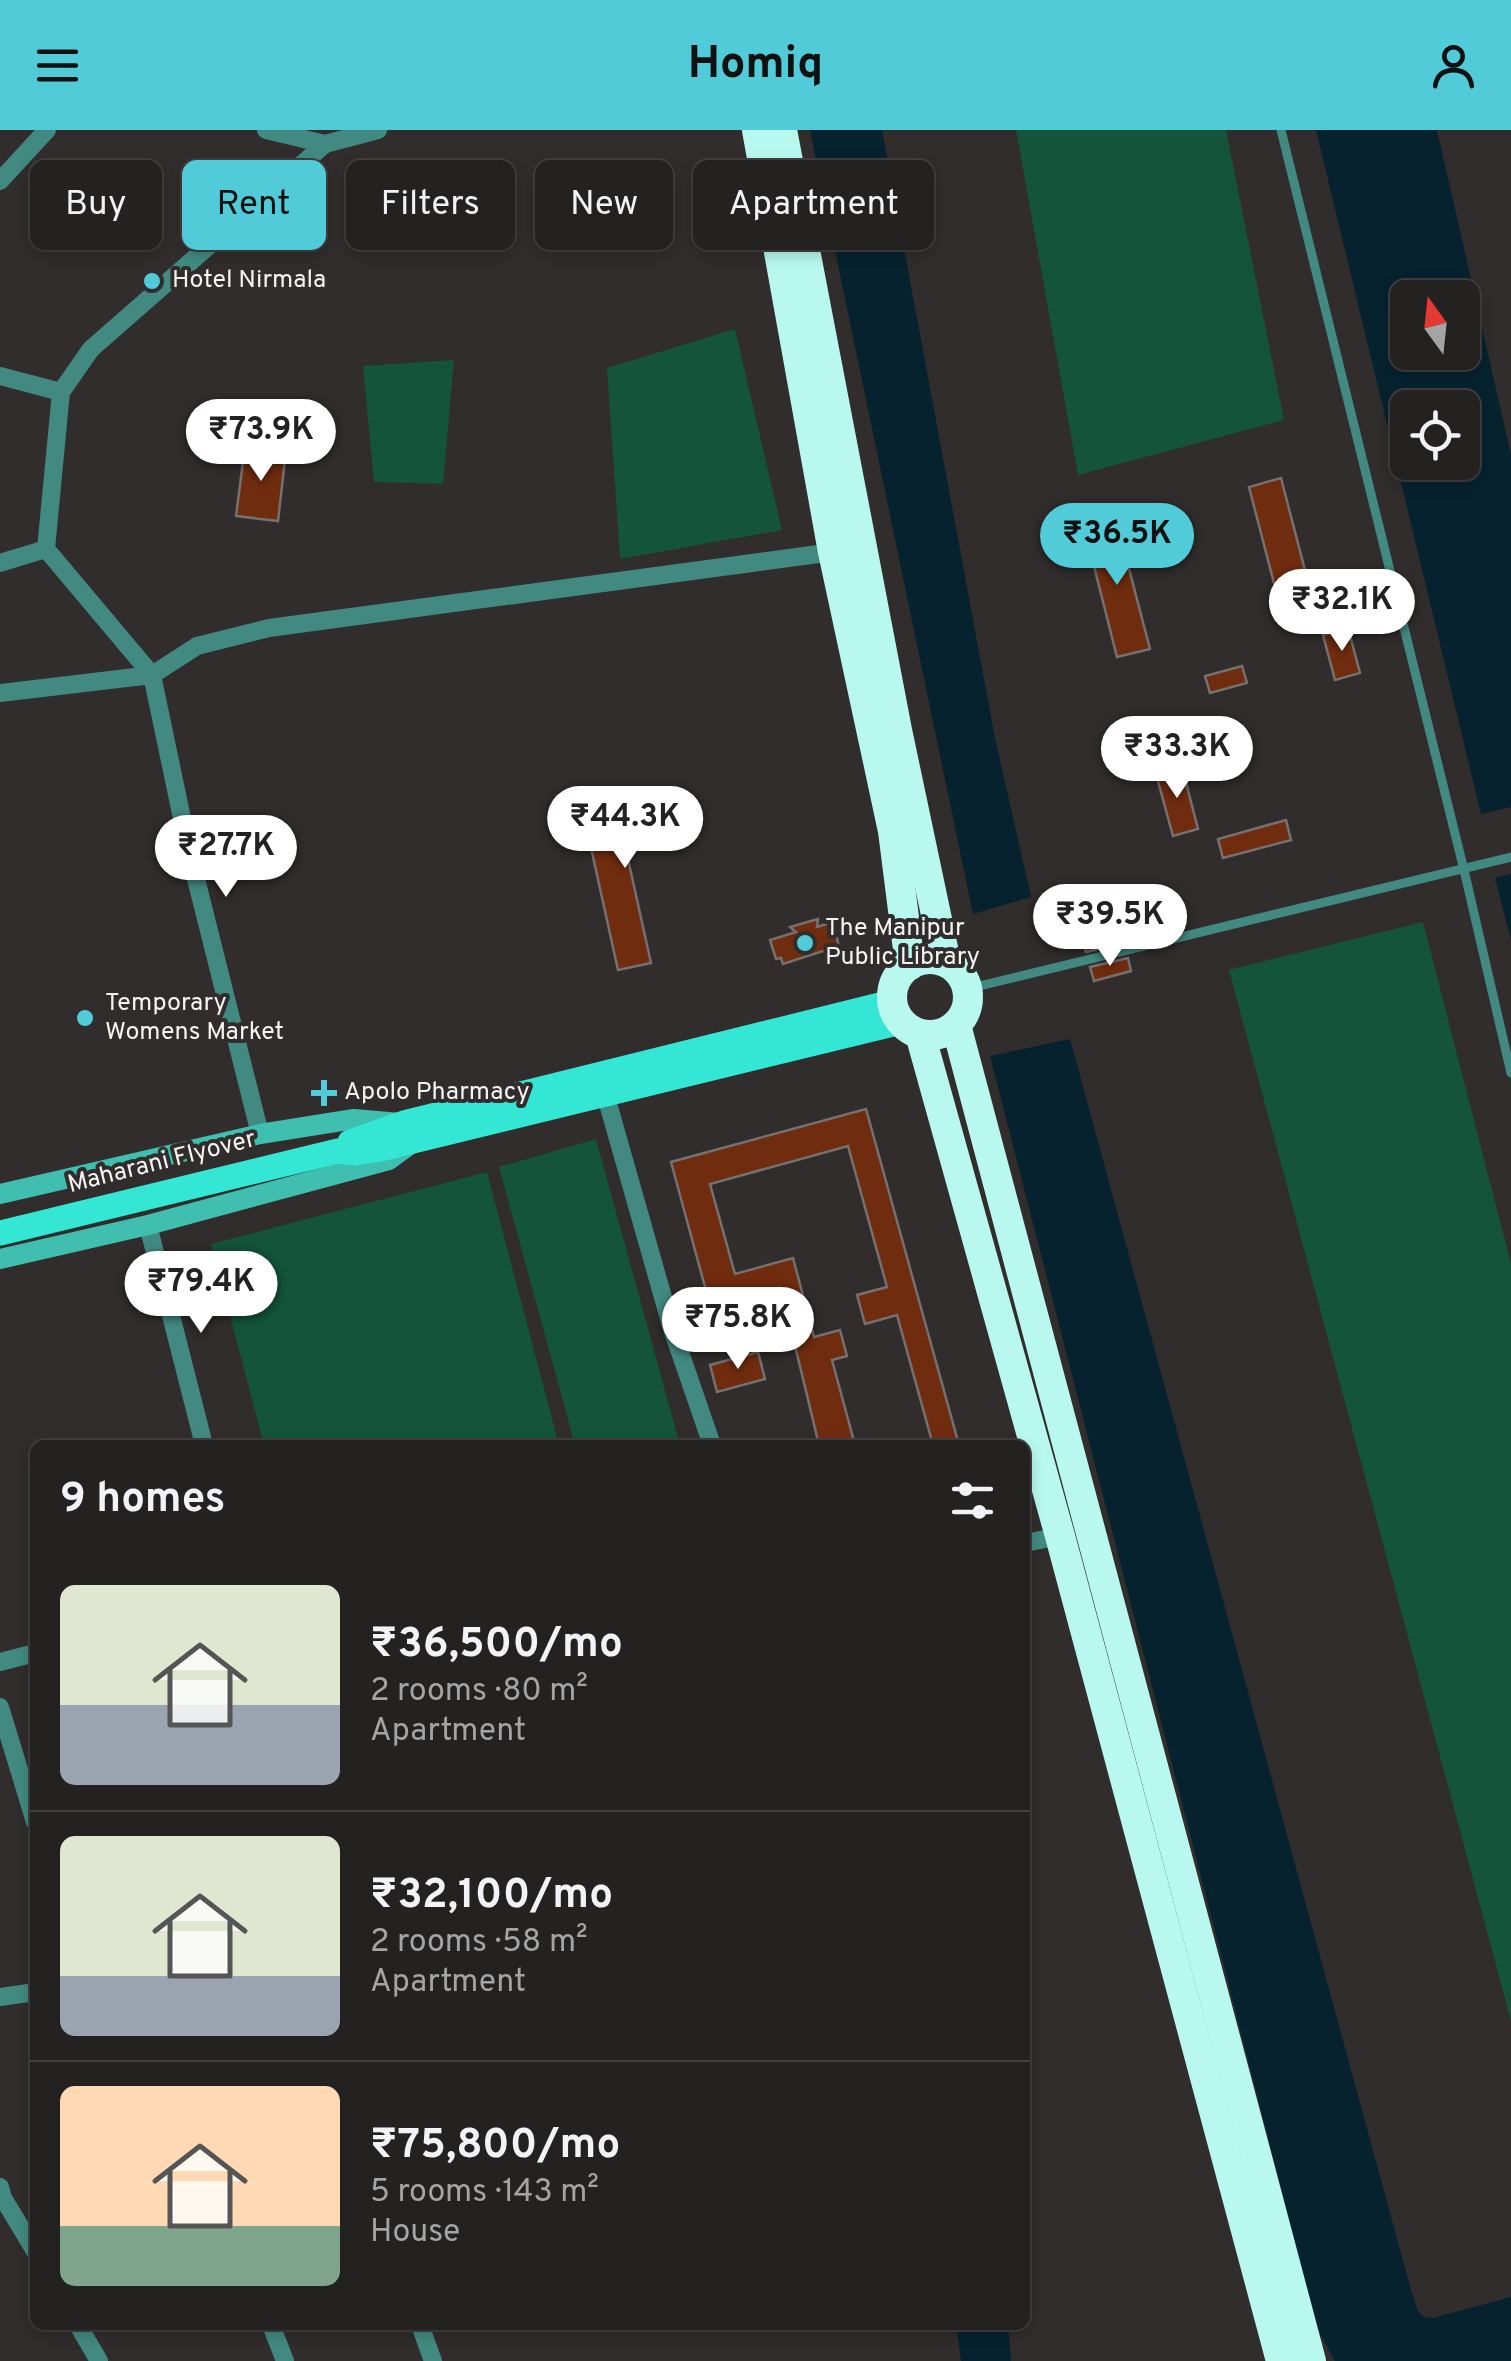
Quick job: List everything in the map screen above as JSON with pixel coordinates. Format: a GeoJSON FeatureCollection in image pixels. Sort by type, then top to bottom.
{"type":"FeatureCollection","features":[{"type":"Feature","properties":{"kind":"highway"},"geometry":{"type":"LineString","coordinates":[[757,130],[832,552],[893,831],[910,965]]}},
{"type":"Feature","properties":{"kind":"highway"},"geometry":{"type":"LineString","coordinates":[[782,130],[897,730],[946,962],[963,978],[968,989],[964,1014],[956,1025],[933,1036],[904,1019]]}},
{"type":"Feature","properties":{"kind":"highway"},"geometry":{"type":"LineString","coordinates":[[946,962],[922,960],[910,965],[896,980],[904,1019],[1060,1536],[1281,2361]]}},
{"type":"Feature","properties":{"kind":"highway"},"geometry":{"type":"LineString","coordinates":[[956,1025],[1311,2361]]}},
{"type":"Feature","properties":{"kind":"highway"},"geometry":{"type":"LineString","coordinates":[[1296,2312],[1328,2361]]}},
{"type":"Feature","properties":{"kind":"main road"},"geometry":{"type":"LineString","coordinates":[[410,1132],[732,1052],[904,1019]]}},
{"type":"Feature","properties":{"kind":"main road"},"geometry":{"type":"LineString","coordinates":[[410,1132],[606,1093],[732,1052]]}},
{"type":"Feature","properties":{"kind":"main road","name":"Maharani Flyover"},"geometry":{"type":"LineString","coordinates":[[0,1233],[410,1132]]}},
{"type":"Feature","properties":{"kind":"street"},"geometry":{"type":"LineString","coordinates":[[0,180],[46,130]]}},
{"type":"Feature","properties":{"kind":"street"},"geometry":{"type":"LineString","coordinates":[[266,130],[325,144]]}},
{"type":"Feature","properties":{"kind":"street"},"geometry":{"type":"LineString","coordinates":[[260,1134],[188,848],[152,675],[46,548],[62,392],[91,349],[325,144],[378,130]]}},
{"type":"Feature","properties":{"kind":"street"},"geometry":{"type":"LineString","coordinates":[[0,376],[62,392]]}},
{"type":"Feature","properties":{"kind":"street"},"geometry":{"type":"LineString","coordinates":[[0,563],[46,548]]}},
{"type":"Feature","properties":{"kind":"street"},"geometry":{"type":"LineString","coordinates":[[0,693],[152,675],[196,646],[270,628],[832,552]]}},
{"type":"Feature","properties":{"kind":"street"},"geometry":{"type":"LineString","coordinates":[[606,1093],[672,1329],[710,1440]]}},
{"type":"Feature","properties":{"kind":"street"},"geometry":{"type":"LineString","coordinates":[[0,1194],[260,1134],[354,1119],[410,1132],[389,1160],[148,1225],[0,1258]]}},
{"type":"Feature","properties":{"kind":"street"},"geometry":{"type":"LineString","coordinates":[[148,1225],[203,1440]]}},
{"type":"Feature","properties":{"kind":"street"},"geometry":{"type":"LineString","coordinates":[[1030,1543],[1060,1536]]}},
{"type":"Feature","properties":{"kind":"street"},"geometry":{"type":"LineString","coordinates":[[0,1662],[30,1654]]}},
{"type":"Feature","properties":{"kind":"street"},"geometry":{"type":"LineString","coordinates":[[0,1707],[30,1806]]}},
{"type":"Feature","properties":{"kind":"street"},"geometry":{"type":"LineString","coordinates":[[0,1997],[30,1993]]}},
{"type":"Feature","properties":{"kind":"street"},"geometry":{"type":"LineString","coordinates":[[0,2187],[30,2238]]}},
{"type":"Feature","properties":{"kind":"street"},"geometry":{"type":"LineString","coordinates":[[81,2330],[99,2361]]}},
{"type":"Feature","properties":{"kind":"street"},"geometry":{"type":"LineString","coordinates":[[273,2330],[284,2361]]}},
{"type":"Feature","properties":{"kind":"street"},"geometry":{"type":"LineString","coordinates":[[422,2330],[433,2361]]}},
{"type":"Feature","properties":{"kind":"lane"},"geometry":{"type":"LineString","coordinates":[[1280,130],[1511,1073]]}},
{"type":"Feature","properties":{"kind":"lane"},"geometry":{"type":"LineString","coordinates":[[188,848],[287,830]]}},
{"type":"Feature","properties":{"kind":"lane"},"geometry":{"type":"LineString","coordinates":[[968,989],[1511,857]]}},
{"type":"Feature","properties":{"kind":"green space"},"geometry":{"type":"Polygon","coordinates":[[[1016,130],[1226,130],[1284,420],[1078,475],[1016,130]]]}},
{"type":"Feature","properties":{"kind":"green space"},"geometry":{"type":"Polygon","coordinates":[[[735,329],[782,530],[620,559],[607,368],[735,329]]]}},
{"type":"Feature","properties":{"kind":"green space"},"geometry":{"type":"Polygon","coordinates":[[[454,360],[443,484],[374,482],[363,366],[454,360]]]}},
{"type":"Feature","properties":{"kind":"green space"},"geometry":{"type":"Polygon","coordinates":[[[1423,922],[1511,1264],[1511,2021],[1229,970],[1423,922]]]}},
{"type":"Feature","properties":{"kind":"green space"},"geometry":{"type":"Polygon","coordinates":[[[596,1139],[679,1440],[574,1440],[499,1167],[596,1139]]]}},
{"type":"Feature","properties":{"kind":"green space"},"geometry":{"type":"Polygon","coordinates":[[[487,1172],[558,1440],[263,1440],[211,1244],[487,1172]]]}},
{"type":"Feature","properties":{"kind":"water"},"geometry":{"type":"Polygon","coordinates":[[[810,130],[882,130],[888,160],[816,160],[810,130]]]}},
{"type":"Feature","properties":{"kind":"water"},"geometry":{"type":"Polygon","coordinates":[[[1316,130],[1437,130],[1471,280],[1390,280],[1390,370],[1480,370],[1480,319],[1511,455],[1511,807],[1481,814],[1400,480],[1480,480],[1480,390],[1390,390],[1390,437],[1316,130]]]}},
{"type":"Feature","properties":{"kind":"water"},"geometry":{"type":"Polygon","coordinates":[[[835,250],[904,250],[995,738],[1031,897],[973,914],[835,250]]]}},
{"type":"Feature","properties":{"kind":"water"},"geometry":{"type":"Polygon","coordinates":[[[1511,874],[1511,940],[1495,878],[1511,874]]]}},
{"type":"Feature","properties":{"kind":"water"},"geometry":{"type":"Polygon","coordinates":[[[1070,1039],[1418,2311],[1433,2318],[1511,2297],[1511,2361],[1335,2361],[1317,2328],[990,1056],[1070,1039]]]}},
{"type":"Feature","properties":{"kind":"water"},"geometry":{"type":"Polygon","coordinates":[[[957,2330],[1008,2330],[1011,2361],[961,2361],[957,2330]]]}},
{"type":"Feature","properties":{"kind":"building"},"geometry":{"type":"Polygon","coordinates":[[[245,446],[286,451],[278,521],[236,516],[245,446]]]}},
{"type":"Feature","properties":{"kind":"building"},"geometry":{"type":"Polygon","coordinates":[[[1281,478],[1314,605],[1282,614],[1249,487],[1281,478]]]}},
{"type":"Feature","properties":{"kind":"building"},"geometry":{"type":"Polygon","coordinates":[[[1116,519],[1150,649],[1117,657],[1084,527],[1116,519]]]}},
{"type":"Feature","properties":{"kind":"building"},"geometry":{"type":"Polygon","coordinates":[[[1348,628],[1360,673],[1335,680],[1323,635],[1348,628]]]}},
{"type":"Feature","properties":{"kind":"building"},"geometry":{"type":"Polygon","coordinates":[[[1242,666],[1247,683],[1210,693],[1205,676],[1242,666]]]}},
{"type":"Feature","properties":{"kind":"building"},"geometry":{"type":"Polygon","coordinates":[[[1182,767],[1198,829],[1173,836],[1156,774],[1182,767]]]}},
{"type":"Feature","properties":{"kind":"building"},"geometry":{"type":"Polygon","coordinates":[[[665,799],[674,840],[626,850],[651,963],[618,970],[584,816],[611,810],[609,805],[624,802],[625,808],[665,799]]]}},
{"type":"Feature","properties":{"kind":"building"},"geometry":{"type":"Polygon","coordinates":[[[1286,820],[1291,840],[1223,858],[1218,839],[1286,820]]]}},
{"type":"Feature","properties":{"kind":"building","name":"The Manipur Public Library"},"geometry":{"type":"Polygon","coordinates":[[[818,919],[817,927],[832,922],[839,946],[783,964],[781,958],[776,959],[770,940],[796,932],[790,927],[818,919]]]}},
{"type":"Feature","properties":{"kind":"building"},"geometry":{"type":"Polygon","coordinates":[[[1120,930],[1124,943],[1086,952],[1083,940],[1120,930]]]}},
{"type":"Feature","properties":{"kind":"building"},"geometry":{"type":"Polygon","coordinates":[[[1128,958],[1131,971],[1094,981],[1090,967],[1128,958]]]}},
{"type":"Feature","properties":{"kind":"building"},"geometry":{"type":"Polygon","coordinates":[[[866,1109],[958,1440],[932,1440],[897,1315],[865,1324],[857,1295],[887,1287],[848,1146],[710,1184],[735,1274],[793,1258],[814,1337],[840,1330],[847,1356],[832,1360],[854,1440],[818,1440],[790,1325],[766,1331],[762,1315],[707,1330],[699,1301],[708,1298],[671,1162],[866,1109]]]}},
{"type":"Feature","properties":{"kind":"building"},"geometry":{"type":"Polygon","coordinates":[[[758,1352],[765,1379],[717,1392],[710,1365],[758,1352]]]}},
{"type":"Feature","properties":{"kind":"place","name":"Hotel Nirmala"},"geometry":{"type":"Point","coordinates":[152,281]}},
{"type":"Feature","properties":{"kind":"place","name":"The Manipur Public Library"},"geometry":{"type":"Point","coordinates":[805,943]}},
{"type":"Feature","properties":{"kind":"place","name":"Temporary Womens Market"},"geometry":{"type":"Point","coordinates":[85,1018]}},
{"type":"Feature","properties":{"kind":"place","name":"Apolo Pharmacy"},"geometry":{"type":"Point","coordinates":[324,1093]}}]}
